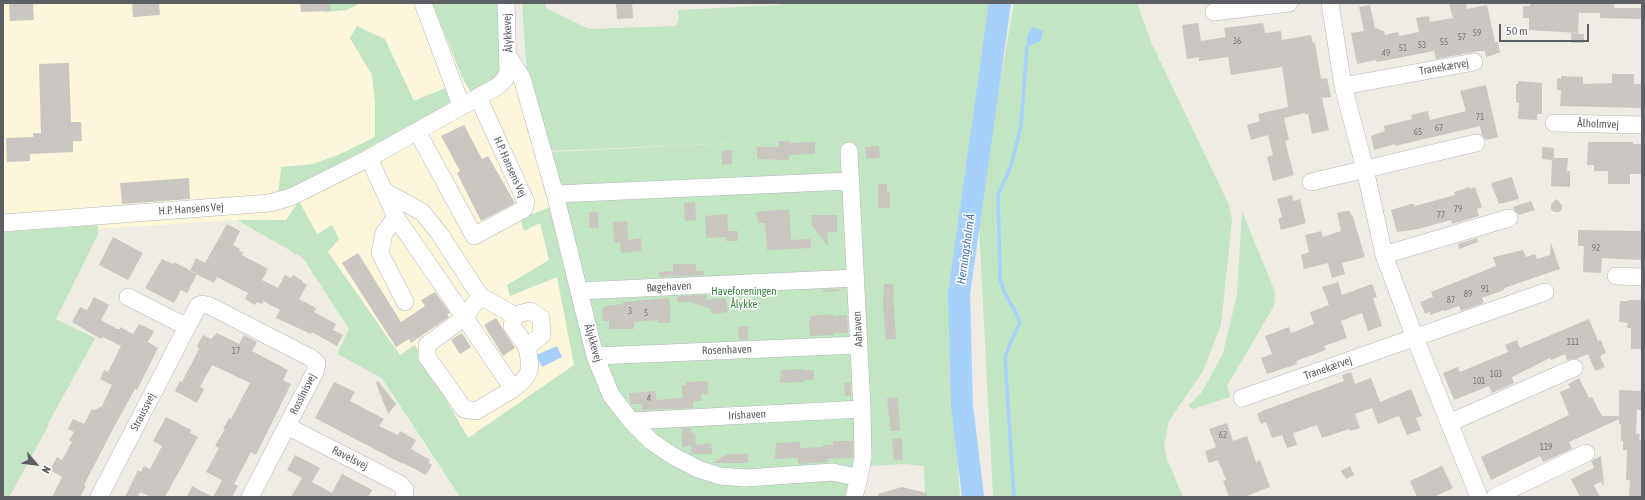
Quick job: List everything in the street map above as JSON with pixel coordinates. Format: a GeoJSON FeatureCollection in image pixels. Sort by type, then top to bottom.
{"type":"FeatureCollection","features":[{"type":"Feature","properties":{"kind":"street"},"geometry":{"type":"LineString","coordinates":[[422,3],[461,105]]}},
{"type":"Feature","properties":{"kind":"street","name":"Ålykkevej"},"geometry":{"type":"LineString","coordinates":[[506,3],[509,58],[522,78],[555,194],[595,356],[611,394],[631,422],[652,442],[673,456],[698,469],[720,476],[746,478],[833,472],[859,478]]}},
{"type":"Feature","properties":{"kind":"street"},"geometry":{"type":"LineString","coordinates":[[1214,12],[1289,3]]}},
{"type":"Feature","properties":{"kind":"street"},"geometry":{"type":"LineString","coordinates":[[1330,3],[1343,86],[1365,169],[1384,255],[1415,338],[1479,497]]}},
{"type":"Feature","properties":{"kind":"street","name":"H.P. Hansens Vej"},"geometry":{"type":"LineString","coordinates":[[3,223],[270,203],[291,197],[369,158],[461,105],[498,86],[508,71],[509,58]]}},
{"type":"Feature","properties":{"kind":"street","name":"Tranekærvej"},"geometry":{"type":"LineString","coordinates":[[1343,86],[1474,62]]}},
{"type":"Feature","properties":{"kind":"street","name":"H.P. Hansens Vej"},"geometry":{"type":"LineString","coordinates":[[417,131],[474,236],[524,209],[526,202],[478,97]]}},
{"type":"Feature","properties":{"kind":"street","name":"Ålholmvej"},"geometry":{"type":"LineString","coordinates":[[1554,123],[1642,126]]}},
{"type":"Feature","properties":{"kind":"street"},"geometry":{"type":"LineString","coordinates":[[1311,182],[1476,143]]}},
{"type":"Feature","properties":{"kind":"street","name":"Aahaven"},"geometry":{"type":"LineString","coordinates":[[849,151],[862,409],[863,457],[859,478]]}},
{"type":"Feature","properties":{"kind":"street"},"geometry":{"type":"LineString","coordinates":[[369,158],[399,221],[513,389]]}},
{"type":"Feature","properties":{"kind":"street"},"geometry":{"type":"LineString","coordinates":[[555,194],[850,181]]}},
{"type":"Feature","properties":{"kind":"street"},"geometry":{"type":"LineString","coordinates":[[384,191],[422,212],[480,296],[514,315],[530,311],[541,318],[542,335],[527,347]]}},
{"type":"Feature","properties":{"kind":"street"},"geometry":{"type":"LineString","coordinates":[[1384,255],[1509,218]]}},
{"type":"Feature","properties":{"kind":"street"},"geometry":{"type":"LineString","coordinates":[[399,221],[451,252]]}},
{"type":"Feature","properties":{"kind":"street"},"geometry":{"type":"LineString","coordinates":[[399,221],[384,233],[380,253],[406,302]]}},
{"type":"Feature","properties":{"kind":"street"},"geometry":{"type":"LineString","coordinates":[[1616,276],[1642,277]]}},
{"type":"Feature","properties":{"kind":"street","name":"Bøgehaven"},"geometry":{"type":"LineString","coordinates":[[579,291],[856,278]]}},
{"type":"Feature","properties":{"kind":"street","name":"Tranekærvej"},"geometry":{"type":"LineString","coordinates":[[1242,398],[1545,292]]}},
{"type":"Feature","properties":{"kind":"street"},"geometry":{"type":"LineString","coordinates":[[480,296],[465,317],[428,345],[427,357],[464,409],[476,411],[525,380],[530,368],[527,347],[512,326],[514,315]]}},
{"type":"Feature","properties":{"kind":"street"},"geometry":{"type":"LineString","coordinates":[[128,297],[187,327]]}},
{"type":"Feature","properties":{"kind":"street","name":"Straussvej"},"geometry":{"type":"LineString","coordinates":[[100,497],[198,306],[202,304]]}},
{"type":"Feature","properties":{"kind":"street","name":"Rossinisvej"},"geometry":{"type":"LineString","coordinates":[[202,304],[210,306],[305,354],[317,363],[315,372],[250,497]]}},
{"type":"Feature","properties":{"kind":"street","name":"Rosenhaven"},"geometry":{"type":"LineString","coordinates":[[595,356],[859,345]]}},
{"type":"Feature","properties":{"kind":"street"},"geometry":{"type":"LineString","coordinates":[[1449,423],[1574,368]]}},
{"type":"Feature","properties":{"kind":"street","name":"Irishaven"},"geometry":{"type":"LineString","coordinates":[[631,422],[862,409]]}},
{"type":"Feature","properties":{"kind":"street","name":"Ravelsvej"},"geometry":{"type":"LineString","coordinates":[[287,426],[400,484],[405,490],[404,497]]}},
{"type":"Feature","properties":{"kind":"street"},"geometry":{"type":"LineString","coordinates":[[1495,497],[1586,453]]}},
{"type":"Feature","properties":{"kind":"street"},"geometry":{"type":"LineString","coordinates":[[854,497],[859,478]]}},
{"type":"Feature","properties":{"kind":"shaded area"},"geometry":{"type":"Polygon","coordinates":[[[3,3],[494,3],[553,206],[593,372],[444,473],[382,378],[337,354],[349,329],[303,258],[237,220],[3,235],[3,3]]]}},
{"type":"Feature","properties":{"kind":"green space"},"geometry":{"type":"Polygon","coordinates":[[[325,3],[360,3],[347,10],[325,12],[325,3]]]}},
{"type":"Feature","properties":{"kind":"green space"},"geometry":{"type":"Polygon","coordinates":[[[432,3],[501,3],[504,65],[494,83],[472,94],[463,79],[432,3]]]}},
{"type":"Feature","properties":{"kind":"green space","name":"Haveforeningen Ålykke"},"geometry":{"type":"Polygon","coordinates":[[[522,3],[545,3],[546,8],[589,29],[675,26],[679,19],[678,10],[779,5],[779,3],[1001,3],[980,66],[958,233],[956,338],[958,470],[960,497],[925,497],[924,466],[905,464],[743,473],[716,469],[660,441],[614,388],[598,349],[551,152],[734,143],[549,151],[535,91],[527,76],[522,3]]]}},
{"type":"Feature","properties":{"kind":"green space"},"geometry":{"type":"Polygon","coordinates":[[[1014,3],[1137,3],[1151,42],[1229,205],[1232,221],[1221,325],[1203,371],[1169,421],[1164,445],[1167,459],[1183,497],[993,497],[978,207],[1014,3]]]}},
{"type":"Feature","properties":{"kind":"green space"},"geometry":{"type":"Polygon","coordinates":[[[357,26],[385,39],[414,101],[445,88],[451,104],[278,196],[281,167],[313,164],[338,155],[375,137],[375,103],[372,75],[350,38],[357,26]]]}},
{"type":"Feature","properties":{"kind":"green space"},"geometry":{"type":"Polygon","coordinates":[[[299,201],[317,234],[332,225],[339,239],[328,252],[400,355],[415,345],[468,438],[574,365],[557,277],[510,296],[507,285],[549,260],[540,223],[524,231],[520,219],[553,206],[612,402],[704,478],[822,479],[850,483],[847,497],[460,497],[382,378],[337,354],[349,329],[303,258],[237,220],[286,220],[299,201]]]}},
{"type":"Feature","properties":{"kind":"green space"},"geometry":{"type":"Polygon","coordinates":[[[1242,211],[1275,292],[1274,306],[1227,386],[1230,397],[1193,409],[1188,406],[1202,392],[1223,353],[1237,295],[1242,211]]]}},
{"type":"Feature","properties":{"kind":"green space"},"geometry":{"type":"Polygon","coordinates":[[[98,225],[98,234],[56,319],[95,338],[9,497],[3,497],[3,232],[98,225]]]}},
{"type":"Feature","properties":{"kind":"water"},"geometry":{"type":"Polygon","coordinates":[[[1032,27],[1043,31],[1041,41],[1027,47],[1027,36],[1032,27]]]}},
{"type":"Feature","properties":{"kind":"water"},"geometry":{"type":"Polygon","coordinates":[[[557,346],[562,357],[542,367],[536,355],[557,346]]]}},
{"type":"Feature","properties":{"kind":"building"},"geometry":{"type":"Polygon","coordinates":[[[9,3],[33,3],[34,20],[10,21],[9,3]]]}},
{"type":"Feature","properties":{"kind":"building"},"geometry":{"type":"Polygon","coordinates":[[[132,3],[159,3],[160,15],[133,17],[132,3]]]}},
{"type":"Feature","properties":{"kind":"building"},"geometry":{"type":"Polygon","coordinates":[[[300,3],[330,3],[330,11],[301,12],[300,3]]]}},
{"type":"Feature","properties":{"kind":"building"},"geometry":{"type":"Polygon","coordinates":[[[616,3],[632,3],[633,18],[617,19],[616,3]]]}},
{"type":"Feature","properties":{"kind":"building"},"geometry":{"type":"Polygon","coordinates":[[[1449,3],[1466,3],[1467,9],[1487,5],[1495,42],[1498,42],[1500,53],[1486,57],[1485,51],[1479,51],[1436,59],[1434,51],[1377,62],[1376,60],[1357,64],[1351,33],[1364,31],[1359,7],[1370,5],[1375,28],[1384,31],[1385,35],[1398,32],[1399,36],[1419,32],[1416,18],[1429,16],[1430,22],[1453,18],[1449,3]]]}},
{"type":"Feature","properties":{"kind":"building"},"geometry":{"type":"Polygon","coordinates":[[[1530,3],[1614,3],[1614,8],[1642,8],[1642,19],[1600,18],[1600,13],[1579,13],[1578,33],[1529,30],[1529,18],[1523,18],[1523,6],[1530,6],[1530,3]]]}},
{"type":"Feature","properties":{"kind":"building"},"geometry":{"type":"Polygon","coordinates":[[[1198,23],[1201,41],[1226,37],[1224,28],[1263,23],[1265,33],[1281,31],[1282,40],[1311,35],[1313,43],[1315,43],[1321,79],[1327,78],[1331,97],[1322,98],[1329,130],[1312,134],[1308,114],[1305,115],[1305,113],[1284,118],[1289,140],[1285,141],[1294,175],[1273,181],[1267,157],[1273,155],[1268,135],[1251,140],[1247,125],[1260,121],[1258,114],[1288,107],[1282,67],[1231,75],[1228,57],[1199,61],[1199,57],[1187,59],[1182,25],[1198,23]]]}},
{"type":"Feature","properties":{"kind":"building"},"geometry":{"type":"Polygon","coordinates":[[[1571,33],[1584,34],[1584,43],[1571,43],[1571,33]]]}},
{"type":"Feature","properties":{"kind":"building"},"geometry":{"type":"Polygon","coordinates":[[[69,63],[71,122],[81,122],[82,141],[73,141],[73,152],[30,154],[30,161],[7,162],[6,138],[33,137],[33,133],[41,133],[39,64],[69,63]]]}},
{"type":"Feature","properties":{"kind":"building"},"geometry":{"type":"Polygon","coordinates":[[[1612,74],[1634,74],[1634,84],[1642,84],[1642,108],[1560,106],[1561,90],[1557,90],[1557,78],[1561,79],[1561,76],[1583,77],[1583,84],[1612,83],[1612,74]]]}},
{"type":"Feature","properties":{"kind":"building"},"geometry":{"type":"Polygon","coordinates":[[[1518,81],[1542,83],[1542,114],[1537,114],[1537,120],[1518,119],[1519,103],[1516,103],[1516,84],[1518,84],[1518,81]]]}},
{"type":"Feature","properties":{"kind":"building"},"geometry":{"type":"Polygon","coordinates":[[[1486,85],[1498,137],[1486,140],[1482,135],[1480,126],[1395,146],[1395,144],[1374,150],[1371,136],[1385,131],[1384,126],[1412,119],[1411,115],[1428,111],[1430,120],[1466,111],[1460,91],[1486,85]]]}},
{"type":"Feature","properties":{"kind":"building"},"geometry":{"type":"Polygon","coordinates":[[[464,125],[482,159],[488,156],[515,203],[481,221],[457,173],[460,171],[441,136],[464,125]]]}},
{"type":"Feature","properties":{"kind":"building"},"geometry":{"type":"Polygon","coordinates":[[[778,141],[790,141],[790,143],[815,142],[815,154],[789,155],[789,160],[757,159],[757,147],[779,147],[778,141]]]}},
{"type":"Feature","properties":{"kind":"building"},"geometry":{"type":"Polygon","coordinates":[[[1588,142],[1633,142],[1633,144],[1642,144],[1642,174],[1630,174],[1630,184],[1608,184],[1608,171],[1594,171],[1594,165],[1587,165],[1588,142]]]}},
{"type":"Feature","properties":{"kind":"building"},"geometry":{"type":"Polygon","coordinates":[[[879,146],[880,158],[866,159],[865,147],[879,146]]]}},
{"type":"Feature","properties":{"kind":"building"},"geometry":{"type":"Polygon","coordinates":[[[1542,147],[1554,148],[1554,158],[1568,158],[1567,171],[1570,171],[1570,187],[1551,186],[1552,160],[1542,159],[1542,147]]]}},
{"type":"Feature","properties":{"kind":"building"},"geometry":{"type":"Polygon","coordinates":[[[732,150],[732,164],[722,165],[722,151],[732,150]]]}},
{"type":"Feature","properties":{"kind":"building"},"geometry":{"type":"Polygon","coordinates":[[[1512,177],[1519,199],[1499,204],[1491,183],[1512,177]]]}},
{"type":"Feature","properties":{"kind":"building"},"geometry":{"type":"Polygon","coordinates":[[[189,178],[190,199],[122,204],[120,183],[189,178]]]}},
{"type":"Feature","properties":{"kind":"building"},"geometry":{"type":"Polygon","coordinates":[[[878,184],[887,184],[887,192],[890,192],[890,208],[878,208],[878,184]]]}},
{"type":"Feature","properties":{"kind":"building"},"geometry":{"type":"Polygon","coordinates":[[[1470,187],[1470,189],[1475,187],[1482,207],[1477,209],[1479,216],[1452,224],[1451,220],[1418,229],[1397,232],[1391,210],[1411,204],[1414,204],[1415,206],[1455,195],[1454,192],[1470,187]]]}},
{"type":"Feature","properties":{"kind":"building"},"geometry":{"type":"Polygon","coordinates":[[[1292,195],[1293,201],[1300,199],[1306,223],[1281,230],[1278,219],[1282,217],[1277,199],[1292,195]]]}},
{"type":"Feature","properties":{"kind":"building"},"geometry":{"type":"Polygon","coordinates":[[[1556,199],[1562,205],[1562,209],[1559,212],[1554,212],[1551,209],[1551,205],[1556,199]]]}},
{"type":"Feature","properties":{"kind":"building"},"geometry":{"type":"Polygon","coordinates":[[[1531,201],[1535,210],[1519,215],[1514,210],[1513,207],[1531,201]]]}},
{"type":"Feature","properties":{"kind":"building"},"geometry":{"type":"Polygon","coordinates":[[[695,202],[696,220],[685,221],[684,203],[695,202]]]}},
{"type":"Feature","properties":{"kind":"building"},"geometry":{"type":"Polygon","coordinates":[[[789,209],[791,240],[811,239],[811,248],[767,250],[765,223],[758,223],[756,212],[789,209]]]}},
{"type":"Feature","properties":{"kind":"building"},"geometry":{"type":"Polygon","coordinates":[[[1350,211],[1351,215],[1352,214],[1365,257],[1342,263],[1345,274],[1332,278],[1328,263],[1304,269],[1301,255],[1309,252],[1305,235],[1321,231],[1323,237],[1341,231],[1337,213],[1350,211]]]}},
{"type":"Feature","properties":{"kind":"building"},"geometry":{"type":"Polygon","coordinates":[[[589,212],[598,212],[599,228],[589,228],[589,212]]]}},
{"type":"Feature","properties":{"kind":"building"},"geometry":{"type":"Polygon","coordinates":[[[727,214],[728,231],[738,231],[738,241],[726,241],[726,237],[706,238],[705,216],[727,214]]]}},
{"type":"Feature","properties":{"kind":"building"},"geometry":{"type":"Polygon","coordinates":[[[811,215],[837,215],[837,232],[827,232],[828,246],[812,225],[811,215]]]}},
{"type":"Feature","properties":{"kind":"building"},"geometry":{"type":"Polygon","coordinates":[[[627,221],[628,240],[641,238],[642,251],[621,253],[620,242],[614,243],[613,222],[627,221]]]}},
{"type":"Feature","properties":{"kind":"building"},"geometry":{"type":"Polygon","coordinates":[[[227,224],[240,231],[233,245],[240,249],[239,251],[243,252],[242,255],[268,269],[262,280],[278,288],[285,275],[291,278],[293,275],[307,285],[299,299],[316,308],[314,312],[336,324],[333,330],[343,335],[337,346],[312,332],[311,334],[276,318],[280,310],[263,301],[262,304],[257,302],[255,305],[245,299],[248,293],[217,277],[214,283],[190,271],[196,258],[205,263],[227,224]]]}},
{"type":"Feature","properties":{"kind":"building"},"geometry":{"type":"Polygon","coordinates":[[[1578,230],[1641,231],[1641,260],[1602,258],[1601,273],[1583,272],[1584,246],[1578,246],[1578,230]]]}},
{"type":"Feature","properties":{"kind":"building"},"geometry":{"type":"Polygon","coordinates":[[[113,237],[143,253],[128,280],[99,265],[113,237]]]}},
{"type":"Feature","properties":{"kind":"building"},"geometry":{"type":"Polygon","coordinates":[[[1477,238],[1478,242],[1459,249],[1458,244],[1477,238]]]}},
{"type":"Feature","properties":{"kind":"building"},"geometry":{"type":"Polygon","coordinates":[[[1551,243],[1560,269],[1504,288],[1504,290],[1482,298],[1484,303],[1461,311],[1459,306],[1430,315],[1430,312],[1425,314],[1420,302],[1433,297],[1431,292],[1496,266],[1494,257],[1523,250],[1526,257],[1535,254],[1537,259],[1550,255],[1551,243]]]}},
{"type":"Feature","properties":{"kind":"building"},"geometry":{"type":"Polygon","coordinates":[[[358,253],[401,322],[425,306],[421,300],[435,292],[450,313],[447,315],[449,317],[411,343],[409,339],[396,347],[342,263],[358,253]]]}},
{"type":"Feature","properties":{"kind":"building"},"geometry":{"type":"Polygon","coordinates":[[[162,259],[173,264],[174,262],[197,274],[187,293],[181,290],[174,303],[145,288],[162,259]]]}},
{"type":"Feature","properties":{"kind":"building"},"geometry":{"type":"Polygon","coordinates":[[[673,264],[696,264],[696,271],[703,271],[704,275],[659,277],[659,272],[673,271],[673,264]]]}},
{"type":"Feature","properties":{"kind":"building"},"geometry":{"type":"Polygon","coordinates":[[[1338,282],[1342,295],[1372,284],[1377,297],[1373,298],[1382,326],[1368,331],[1362,313],[1341,321],[1347,338],[1324,346],[1326,350],[1296,361],[1297,364],[1267,374],[1261,358],[1272,354],[1265,336],[1289,327],[1291,333],[1314,324],[1310,312],[1329,305],[1322,287],[1338,282]]]}},
{"type":"Feature","properties":{"kind":"building"},"geometry":{"type":"Polygon","coordinates":[[[884,284],[894,284],[893,306],[896,339],[886,340],[883,305],[884,284]]]}},
{"type":"Feature","properties":{"kind":"building"},"geometry":{"type":"Polygon","coordinates":[[[839,289],[839,291],[823,292],[823,290],[839,289]]]}},
{"type":"Feature","properties":{"kind":"building"},"geometry":{"type":"Polygon","coordinates":[[[707,295],[705,300],[726,298],[728,312],[712,314],[711,309],[690,302],[677,302],[677,296],[707,295]]]}},
{"type":"Feature","properties":{"kind":"building"},"geometry":{"type":"Polygon","coordinates":[[[94,297],[109,305],[101,320],[117,329],[120,329],[120,327],[133,334],[139,324],[154,331],[148,342],[158,348],[137,390],[135,389],[114,427],[84,485],[86,486],[80,497],[52,497],[62,477],[50,470],[57,457],[62,460],[72,442],[69,440],[74,432],[68,429],[73,419],[84,424],[92,409],[95,410],[102,406],[112,385],[100,379],[104,370],[108,372],[121,346],[103,337],[101,339],[72,322],[80,307],[87,310],[94,297]]]}},
{"type":"Feature","properties":{"kind":"building"},"geometry":{"type":"Polygon","coordinates":[[[669,298],[671,323],[658,323],[658,320],[634,322],[634,329],[609,329],[609,321],[603,321],[602,308],[606,306],[623,304],[623,302],[669,298]]]}},
{"type":"Feature","properties":{"kind":"building"},"geometry":{"type":"Polygon","coordinates":[[[1628,300],[1642,300],[1642,349],[1631,349],[1631,328],[1627,328],[1628,323],[1619,322],[1620,301],[1629,301],[1628,300]]]}},
{"type":"Feature","properties":{"kind":"building"},"geometry":{"type":"Polygon","coordinates":[[[833,314],[833,316],[847,315],[848,333],[810,336],[810,316],[833,314]]]}},
{"type":"Feature","properties":{"kind":"building"},"geometry":{"type":"Polygon","coordinates":[[[496,318],[515,348],[503,356],[484,325],[496,318]]]}},
{"type":"Feature","properties":{"kind":"building"},"geometry":{"type":"Polygon","coordinates":[[[1589,319],[1598,341],[1601,340],[1606,353],[1600,356],[1605,367],[1595,371],[1588,354],[1576,359],[1567,360],[1565,354],[1551,360],[1550,358],[1512,377],[1514,383],[1492,393],[1489,386],[1454,400],[1443,373],[1458,367],[1460,372],[1508,352],[1505,345],[1517,340],[1520,348],[1589,319]]]}},
{"type":"Feature","properties":{"kind":"building"},"geometry":{"type":"Polygon","coordinates":[[[748,326],[748,340],[739,340],[738,327],[748,326]]]}},
{"type":"Feature","properties":{"kind":"building"},"geometry":{"type":"Polygon","coordinates":[[[217,333],[239,344],[244,335],[257,342],[252,351],[288,370],[283,380],[291,384],[256,455],[251,452],[234,484],[238,486],[232,497],[213,497],[222,480],[206,472],[219,448],[215,446],[225,429],[223,429],[229,418],[231,419],[250,383],[212,365],[200,387],[204,389],[197,403],[175,391],[180,381],[182,382],[199,349],[197,346],[203,335],[211,339],[217,333]]]}},
{"type":"Feature","properties":{"kind":"building"},"geometry":{"type":"Polygon","coordinates":[[[462,333],[471,347],[460,354],[451,340],[462,333]]]}},
{"type":"Feature","properties":{"kind":"building"},"geometry":{"type":"Polygon","coordinates":[[[781,370],[814,370],[814,380],[780,383],[781,370]]]}},
{"type":"Feature","properties":{"kind":"building"},"geometry":{"type":"Polygon","coordinates":[[[1351,372],[1355,384],[1371,378],[1380,402],[1411,389],[1422,416],[1416,418],[1421,430],[1407,435],[1399,416],[1378,424],[1372,408],[1355,414],[1360,428],[1350,431],[1349,429],[1322,438],[1317,425],[1293,433],[1297,445],[1287,448],[1282,435],[1272,438],[1266,422],[1261,424],[1257,414],[1262,411],[1344,381],[1342,375],[1351,372]]]}},
{"type":"Feature","properties":{"kind":"building"},"geometry":{"type":"Polygon","coordinates":[[[1579,378],[1589,398],[1592,397],[1602,416],[1619,416],[1619,390],[1642,391],[1642,410],[1637,410],[1636,434],[1640,434],[1639,440],[1642,440],[1642,497],[1629,497],[1630,480],[1626,480],[1627,450],[1623,450],[1623,441],[1621,441],[1621,424],[1619,424],[1619,419],[1569,442],[1572,449],[1543,462],[1540,456],[1491,480],[1481,457],[1569,415],[1560,392],[1570,388],[1568,384],[1579,378]]]}},
{"type":"Feature","properties":{"kind":"building"},"geometry":{"type":"Polygon","coordinates":[[[378,381],[396,404],[388,414],[376,383],[378,381]]]}},
{"type":"Feature","properties":{"kind":"building"},"geometry":{"type":"Polygon","coordinates":[[[708,381],[708,394],[701,394],[701,401],[693,401],[693,408],[642,410],[642,404],[630,403],[629,393],[656,391],[656,400],[683,398],[682,385],[686,385],[686,382],[708,381]]]}},
{"type":"Feature","properties":{"kind":"building"},"geometry":{"type":"Polygon","coordinates":[[[334,382],[355,392],[350,401],[384,419],[379,426],[398,435],[400,431],[416,440],[411,449],[430,460],[429,463],[432,465],[426,475],[315,418],[334,382]]]}},
{"type":"Feature","properties":{"kind":"building"},"geometry":{"type":"Polygon","coordinates":[[[844,383],[851,383],[851,396],[845,396],[844,383]]]}},
{"type":"Feature","properties":{"kind":"building"},"geometry":{"type":"Polygon","coordinates":[[[898,397],[900,431],[891,431],[887,398],[898,397]]]}},
{"type":"Feature","properties":{"kind":"building"},"geometry":{"type":"Polygon","coordinates":[[[166,417],[191,430],[190,433],[198,437],[165,497],[151,497],[140,492],[138,497],[125,497],[138,470],[141,472],[144,466],[150,469],[162,446],[153,441],[166,417]]]}},
{"type":"Feature","properties":{"kind":"building"},"geometry":{"type":"Polygon","coordinates":[[[1227,423],[1233,441],[1247,436],[1256,462],[1260,460],[1270,487],[1244,497],[1229,497],[1223,481],[1226,480],[1218,460],[1209,463],[1205,451],[1216,447],[1209,429],[1227,423]]]}},
{"type":"Feature","properties":{"kind":"building"},"geometry":{"type":"Polygon","coordinates":[[[682,428],[691,428],[692,434],[695,433],[696,445],[711,443],[712,454],[691,454],[691,446],[682,447],[682,428]]]}},
{"type":"Feature","properties":{"kind":"building"},"geometry":{"type":"Polygon","coordinates":[[[902,438],[903,460],[894,460],[892,439],[902,438]]]}},
{"type":"Feature","properties":{"kind":"building"},"geometry":{"type":"Polygon","coordinates":[[[833,441],[853,441],[853,458],[828,459],[828,462],[798,464],[798,458],[775,459],[776,443],[800,442],[800,448],[833,445],[833,441]]]}},
{"type":"Feature","properties":{"kind":"building"},"geometry":{"type":"Polygon","coordinates":[[[728,454],[748,454],[748,463],[712,463],[728,454]]]}},
{"type":"Feature","properties":{"kind":"building"},"geometry":{"type":"Polygon","coordinates":[[[295,455],[320,468],[312,482],[332,493],[342,474],[372,490],[368,497],[291,497],[302,478],[287,470],[295,455]]]}},
{"type":"Feature","properties":{"kind":"building"},"geometry":{"type":"Polygon","coordinates":[[[1601,456],[1604,486],[1601,482],[1594,485],[1600,497],[1580,497],[1571,479],[1594,468],[1591,461],[1601,456]]]}},
{"type":"Feature","properties":{"kind":"building"},"geometry":{"type":"Polygon","coordinates":[[[1350,466],[1354,475],[1346,479],[1341,471],[1350,466]]]}},
{"type":"Feature","properties":{"kind":"building"},"geometry":{"type":"Polygon","coordinates":[[[1442,466],[1453,488],[1434,497],[1417,497],[1410,481],[1442,466]]]}},
{"type":"Feature","properties":{"kind":"building"},"geometry":{"type":"Polygon","coordinates":[[[192,486],[213,497],[187,497],[192,486]]]}},
{"type":"Feature","properties":{"kind":"building"},"geometry":{"type":"Polygon","coordinates":[[[902,487],[927,493],[926,497],[879,497],[878,494],[902,487]]]}},
{"type":"Feature","properties":{"kind":"waterway","name":"Herningsholm Å"},"geometry":{"type":"LineString","coordinates":[[973,497],[962,406],[959,294],[1000,3]]}},
{"type":"Feature","properties":{"kind":"waterway"},"geometry":{"type":"LineString","coordinates":[[1014,497],[1005,358],[1020,323],[1005,294],[1000,279],[998,195],[1011,166],[1021,126],[1027,47]]}}]}
